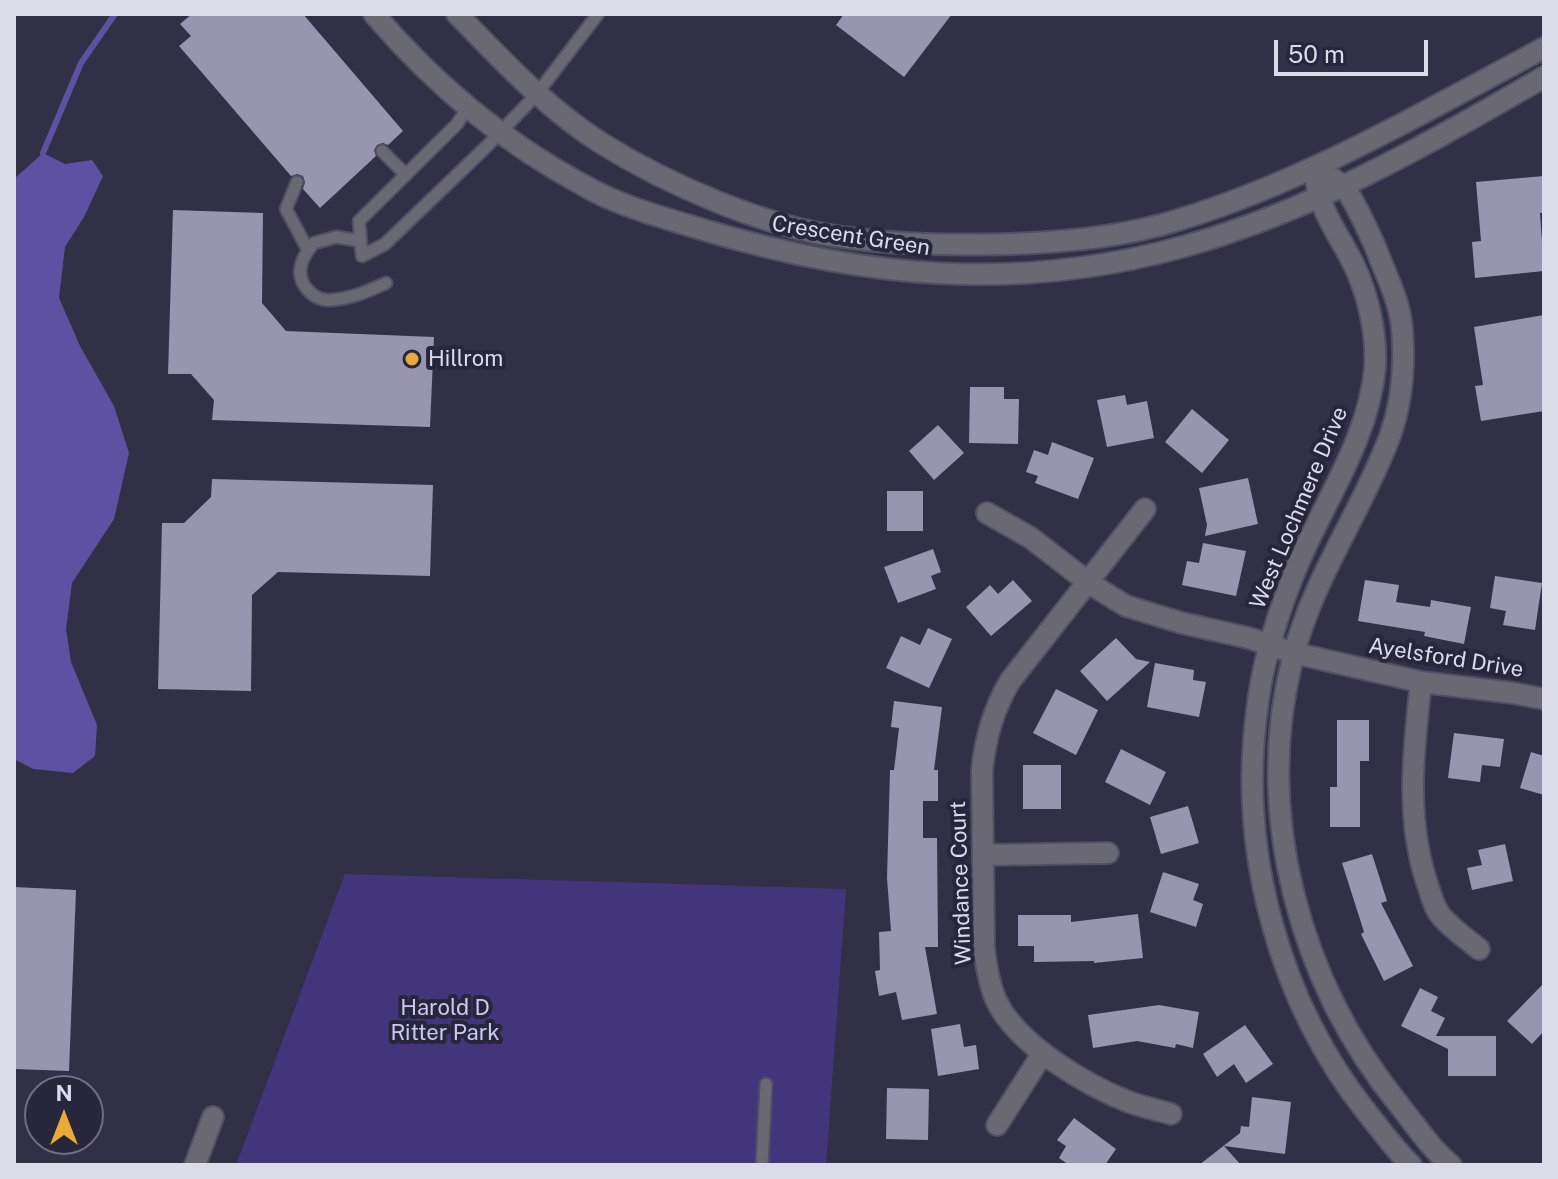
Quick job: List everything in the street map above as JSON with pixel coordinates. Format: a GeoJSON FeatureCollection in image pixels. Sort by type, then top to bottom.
{"type":"FeatureCollection","features":[{"type":"Feature","properties":{"kind":"street","name":"Crescent Green"},"geometry":{"type":"LineString","coordinates":[[374,14],[416,61],[499,131],[552,167],[633,209],[780,250],[903,272],[994,276],[1116,262],[1223,234],[1272,218],[1344,187],[1544,77]]}},
{"type":"Feature","properties":{"kind":"street","name":"Crescent Green"},"geometry":{"type":"LineString","coordinates":[[457,14],[536,95],[600,142],[672,182],[755,216],[840,237],[929,245],[1034,243],[1100,237],[1175,221],[1315,168],[1544,48]]}},
{"type":"Feature","properties":{"kind":"street"},"geometry":{"type":"LineString","coordinates":[[1315,168],[1344,187],[1394,292],[1402,326],[1402,381],[1391,434],[1324,571],[1294,653],[1280,723],[1278,752],[1284,852],[1297,907],[1322,981],[1338,1013],[1377,1077],[1445,1163]]}},
{"type":"Feature","properties":{"kind":"street","name":"West Lochmere Drive"},"geometry":{"type":"LineString","coordinates":[[1315,168],[1318,198],[1354,265],[1366,299],[1374,334],[1373,379],[1363,424],[1308,541],[1269,645],[1257,709],[1253,802],[1258,854],[1277,940],[1311,1024],[1353,1094],[1407,1164]]}},
{"type":"Feature","properties":{"kind":"street","name":"Windance Court"},"geometry":{"type":"LineString","coordinates":[[1145,509],[1010,681],[997,704],[984,748],[982,771],[984,947],[998,1003],[1011,1024],[1043,1053],[1131,1103],[1171,1114]]}},
{"type":"Feature","properties":{"kind":"street","name":"Ayelsford Drive"},"geometry":{"type":"LineString","coordinates":[[987,513],[1031,538],[1089,583],[1126,606],[1294,653],[1421,682],[1544,699]]}},
{"type":"Feature","properties":{"kind":"street"},"geometry":{"type":"LineString","coordinates":[[1421,682],[1412,759],[1412,797],[1424,876],[1440,916],[1479,949]]}},
{"type":"Feature","properties":{"kind":"street"},"geometry":{"type":"LineString","coordinates":[[983,855],[1108,853]]}},
{"type":"Feature","properties":{"kind":"street"},"geometry":{"type":"LineString","coordinates":[[997,1125],[1043,1053]]}},
{"type":"Feature","properties":{"kind":"street"},"geometry":{"type":"LineString","coordinates":[[195,1165],[213,1117]]}},
{"type":"Feature","properties":{"kind":"lane"},"geometry":{"type":"LineString","coordinates":[[468,107],[457,124],[359,221],[362,256],[385,244],[486,147],[536,95],[598,14]]}},
{"type":"Feature","properties":{"kind":"lane"},"geometry":{"type":"LineString","coordinates":[[382,151],[406,175]]}},
{"type":"Feature","properties":{"kind":"lane"},"geometry":{"type":"LineString","coordinates":[[297,182],[286,209],[308,250]]}},
{"type":"Feature","properties":{"kind":"lane"},"geometry":{"type":"LineString","coordinates":[[361,241],[336,237],[314,243],[301,265],[302,281],[310,293],[326,300],[359,296],[386,283]]}},
{"type":"Feature","properties":{"kind":"lane"},"geometry":{"type":"LineString","coordinates":[[762,1165],[766,1084]]}},
{"type":"Feature","properties":{"kind":"lane"},"geometry":{"type":"LineString","coordinates":[[1407,1164],[1428,1140]]}},
{"type":"Feature","properties":{"kind":"green space","name":"Harold D Ritter Park"},"geometry":{"type":"Polygon","coordinates":[[[345,874],[846,889],[826,1165],[236,1165],[345,874]]]}},
{"type":"Feature","properties":{"kind":"shaded area"},"geometry":{"type":"Polygon","coordinates":[[[43,153],[65,164],[92,160],[103,176],[84,217],[65,247],[59,298],[80,346],[114,406],[129,453],[114,519],[72,583],[66,629],[71,662],[97,725],[95,756],[73,773],[33,769],[14,759],[14,179],[43,153]]]}},
{"type":"Feature","properties":{"kind":"building"},"geometry":{"type":"Polygon","coordinates":[[[192,14],[303,14],[403,131],[388,145],[377,145],[374,150],[376,156],[320,208],[303,189],[303,176],[291,176],[179,46],[191,36],[180,24],[192,14]]]}},
{"type":"Feature","properties":{"kind":"building"},"geometry":{"type":"Polygon","coordinates":[[[844,14],[952,14],[904,77],[836,25],[844,14]]]}},
{"type":"Feature","properties":{"kind":"building"},"geometry":{"type":"Polygon","coordinates":[[[1544,176],[1544,213],[1540,213],[1544,271],[1475,278],[1472,242],[1481,241],[1476,182],[1544,176]]]}},
{"type":"Feature","properties":{"kind":"building"},"geometry":{"type":"Polygon","coordinates":[[[173,210],[263,213],[262,303],[286,331],[434,337],[430,427],[212,420],[214,400],[191,374],[168,374],[173,210]]]}},
{"type":"Feature","properties":{"kind":"building"},"geometry":{"type":"Polygon","coordinates":[[[1544,315],[1544,411],[1481,421],[1475,386],[1483,385],[1474,327],[1544,315]]]}},
{"type":"Feature","properties":{"kind":"building"},"geometry":{"type":"Polygon","coordinates":[[[970,387],[1004,387],[1004,399],[1019,399],[1018,444],[969,443],[970,387]]]}},
{"type":"Feature","properties":{"kind":"building"},"geometry":{"type":"Polygon","coordinates":[[[1125,395],[1127,405],[1147,401],[1154,438],[1107,447],[1097,400],[1125,395]]]}},
{"type":"Feature","properties":{"kind":"building"},"geometry":{"type":"Polygon","coordinates":[[[1192,409],[1229,440],[1202,473],[1165,442],[1192,409]]]}},
{"type":"Feature","properties":{"kind":"building"},"geometry":{"type":"Polygon","coordinates":[[[938,425],[964,453],[934,480],[909,451],[938,425]]]}},
{"type":"Feature","properties":{"kind":"building"},"geometry":{"type":"Polygon","coordinates":[[[1052,442],[1094,458],[1078,499],[1035,483],[1038,476],[1026,472],[1034,450],[1048,455],[1052,442]]]}},
{"type":"Feature","properties":{"kind":"building"},"geometry":{"type":"Polygon","coordinates":[[[1248,478],[1258,524],[1205,536],[1207,525],[1199,488],[1248,478]]]}},
{"type":"Feature","properties":{"kind":"building"},"geometry":{"type":"Polygon","coordinates":[[[212,479],[433,485],[430,576],[278,572],[252,595],[251,691],[158,689],[162,523],[184,523],[211,497],[212,479]]]}},
{"type":"Feature","properties":{"kind":"building"},"geometry":{"type":"Polygon","coordinates":[[[887,491],[923,491],[923,531],[887,531],[887,491]]]}},
{"type":"Feature","properties":{"kind":"building"},"geometry":{"type":"Polygon","coordinates":[[[1203,543],[1246,551],[1236,596],[1182,585],[1187,561],[1199,563],[1203,543]]]}},
{"type":"Feature","properties":{"kind":"building"},"geometry":{"type":"Polygon","coordinates":[[[933,549],[941,572],[931,576],[936,589],[898,603],[884,567],[933,549]]]}},
{"type":"Feature","properties":{"kind":"building"},"geometry":{"type":"Polygon","coordinates":[[[1495,576],[1542,583],[1535,630],[1503,625],[1506,611],[1490,608],[1495,576]]]}},
{"type":"Feature","properties":{"kind":"building"},"geometry":{"type":"Polygon","coordinates":[[[1013,580],[1032,601],[991,636],[966,607],[990,585],[998,594],[1013,580]]]}},
{"type":"Feature","properties":{"kind":"building"},"geometry":{"type":"Polygon","coordinates":[[[1365,580],[1399,585],[1396,602],[1430,607],[1431,600],[1471,607],[1464,644],[1424,636],[1425,632],[1358,621],[1365,580]]]}},
{"type":"Feature","properties":{"kind":"building"},"geometry":{"type":"Polygon","coordinates":[[[928,628],[952,639],[929,688],[886,668],[901,636],[920,645],[928,628]]]}},
{"type":"Feature","properties":{"kind":"building"},"geometry":{"type":"Polygon","coordinates":[[[1116,638],[1136,659],[1150,662],[1107,701],[1080,671],[1116,638]]]}},
{"type":"Feature","properties":{"kind":"building"},"geometry":{"type":"Polygon","coordinates":[[[1155,663],[1194,670],[1193,680],[1206,682],[1199,717],[1147,707],[1155,663]]]}},
{"type":"Feature","properties":{"kind":"building"},"geometry":{"type":"Polygon","coordinates":[[[1056,689],[1098,710],[1076,755],[1033,733],[1056,689]]]}},
{"type":"Feature","properties":{"kind":"building"},"geometry":{"type":"Polygon","coordinates":[[[894,701],[942,707],[934,770],[938,770],[938,801],[923,801],[923,838],[937,838],[938,947],[925,947],[937,1014],[902,1020],[896,992],[879,996],[875,971],[880,970],[879,932],[891,931],[887,878],[890,770],[894,770],[899,728],[891,727],[894,701]]]}},
{"type":"Feature","properties":{"kind":"building"},"geometry":{"type":"Polygon","coordinates":[[[1337,720],[1369,720],[1369,761],[1360,761],[1360,827],[1330,827],[1330,787],[1337,787],[1337,720]]]}},
{"type":"Feature","properties":{"kind":"building"},"geometry":{"type":"Polygon","coordinates":[[[1454,733],[1504,739],[1500,767],[1482,765],[1480,782],[1448,778],[1454,733]]]}},
{"type":"Feature","properties":{"kind":"building"},"geometry":{"type":"Polygon","coordinates":[[[1121,749],[1166,772],[1150,805],[1105,782],[1121,749]]]}},
{"type":"Feature","properties":{"kind":"building"},"geometry":{"type":"Polygon","coordinates":[[[1531,752],[1544,756],[1544,795],[1520,788],[1531,752]]]}},
{"type":"Feature","properties":{"kind":"building"},"geometry":{"type":"Polygon","coordinates":[[[1023,765],[1061,765],[1061,809],[1023,809],[1023,765]]]}},
{"type":"Feature","properties":{"kind":"building"},"geometry":{"type":"Polygon","coordinates":[[[1188,806],[1199,843],[1161,854],[1150,817],[1188,806]]]}},
{"type":"Feature","properties":{"kind":"building"},"geometry":{"type":"Polygon","coordinates":[[[1505,844],[1513,881],[1472,890],[1467,868],[1482,865],[1478,850],[1505,844]]]}},
{"type":"Feature","properties":{"kind":"building"},"geometry":{"type":"Polygon","coordinates":[[[1372,854],[1387,901],[1381,903],[1413,966],[1384,981],[1361,934],[1364,932],[1342,863],[1372,854]]]}},
{"type":"Feature","properties":{"kind":"building"},"geometry":{"type":"Polygon","coordinates":[[[1163,872],[1199,884],[1193,900],[1203,904],[1196,927],[1150,912],[1163,872]]]}},
{"type":"Feature","properties":{"kind":"building"},"geometry":{"type":"Polygon","coordinates":[[[14,887],[76,890],[69,1071],[14,1069],[14,887]]]}},
{"type":"Feature","properties":{"kind":"building"},"geometry":{"type":"Polygon","coordinates":[[[1138,914],[1143,958],[1094,963],[1034,962],[1034,946],[1018,946],[1018,915],[1071,915],[1071,922],[1138,914]]]}},
{"type":"Feature","properties":{"kind":"building"},"geometry":{"type":"Polygon","coordinates":[[[1544,983],[1544,1031],[1532,1044],[1507,1021],[1544,983]]]}},
{"type":"Feature","properties":{"kind":"building"},"geometry":{"type":"Polygon","coordinates":[[[1420,988],[1438,997],[1431,1011],[1445,1018],[1436,1036],[1496,1036],[1496,1076],[1448,1076],[1448,1049],[1401,1026],[1420,988]]]}},
{"type":"Feature","properties":{"kind":"building"},"geometry":{"type":"Polygon","coordinates":[[[1159,1005],[1199,1012],[1193,1048],[1137,1041],[1093,1048],[1088,1015],[1159,1005]]]}},
{"type":"Feature","properties":{"kind":"building"},"geometry":{"type":"Polygon","coordinates":[[[960,1024],[964,1047],[976,1045],[979,1069],[938,1076],[931,1029],[960,1024]]]}},
{"type":"Feature","properties":{"kind":"building"},"geometry":{"type":"Polygon","coordinates":[[[1245,1025],[1273,1064],[1246,1083],[1234,1064],[1217,1077],[1203,1054],[1245,1025]]]}},
{"type":"Feature","properties":{"kind":"building"},"geometry":{"type":"Polygon","coordinates":[[[887,1088],[929,1089],[928,1140],[886,1139],[887,1088]]]}},
{"type":"Feature","properties":{"kind":"building"},"geometry":{"type":"Polygon","coordinates":[[[1252,1097],[1291,1102],[1285,1154],[1224,1146],[1241,1165],[1199,1165],[1240,1133],[1241,1126],[1249,1127],[1252,1097]]]}},
{"type":"Feature","properties":{"kind":"building"},"geometry":{"type":"Polygon","coordinates":[[[1074,1118],[1116,1149],[1105,1165],[1069,1165],[1059,1158],[1066,1146],[1057,1140],[1074,1118]]]}},
{"type":"Feature","properties":{"kind":"waterway"},"geometry":{"type":"LineString","coordinates":[[43,153],[81,63],[115,14]]}},
{"type":"Feature","properties":{"kind":"place","name":"Hillrom"},"geometry":{"type":"Point","coordinates":[412,359]}}]}
